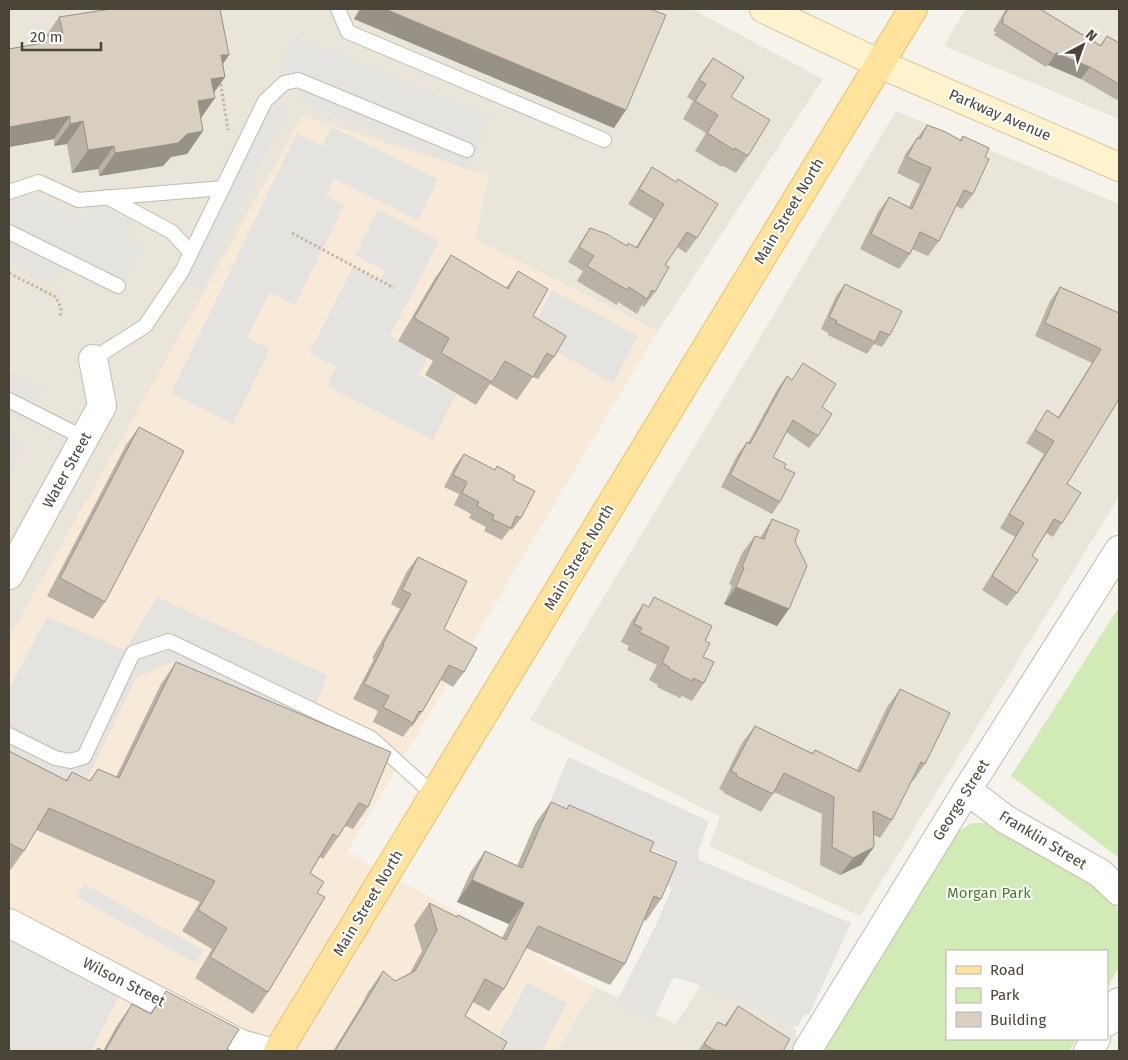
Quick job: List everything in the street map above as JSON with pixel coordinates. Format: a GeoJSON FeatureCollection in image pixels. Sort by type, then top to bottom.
{"type":"FeatureCollection","features":[{"type":"Feature","properties":{"kind":"main road","name":"Main Street North"},"geometry":{"type":"LineString","coordinates":[[278,1051],[913,9]]}},
{"type":"Feature","properties":{"kind":"street","name":"Parkway Avenue"},"geometry":{"type":"LineString","coordinates":[[764,9],[880,64],[1119,167]]}},
{"type":"Feature","properties":{"kind":"street","name":"Water Street"},"geometry":{"type":"LineString","coordinates":[[9,576],[102,406],[93,360]]}},
{"type":"Feature","properties":{"kind":"street","name":"George Street"},"geometry":{"type":"LineString","coordinates":[[807,1051],[967,790],[1119,550]]}},
{"type":"Feature","properties":{"kind":"street","name":"Franklin Street"},"geometry":{"type":"LineString","coordinates":[[967,790],[1006,819],[1100,873],[1119,891]]}},
{"type":"Feature","properties":{"kind":"street","name":"Wilson Street"},"geometry":{"type":"LineString","coordinates":[[9,923],[241,1044],[266,1051]]}},
{"type":"Feature","properties":{"kind":"street"},"geometry":{"type":"LineString","coordinates":[[1108,1020],[1119,1002]]}},
{"type":"Feature","properties":{"kind":"street"},"geometry":{"type":"LineString","coordinates":[[1088,1051],[1095,1040]]}},
{"type":"Feature","properties":{"kind":"lane"},"geometry":{"type":"LineString","coordinates":[[338,9],[348,32],[604,140]]}},
{"type":"Feature","properties":{"kind":"lane"},"geometry":{"type":"LineString","coordinates":[[93,360],[145,326],[182,272],[265,101],[284,83],[298,80],[467,150]]}},
{"type":"Feature","properties":{"kind":"lane"},"geometry":{"type":"LineString","coordinates":[[9,192],[39,182],[78,200],[223,188]]}},
{"type":"Feature","properties":{"kind":"lane"},"geometry":{"type":"LineString","coordinates":[[106,197],[172,232],[191,254]]}},
{"type":"Feature","properties":{"kind":"lane"},"geometry":{"type":"LineString","coordinates":[[9,232],[118,286]]}},
{"type":"Feature","properties":{"kind":"lane"},"geometry":{"type":"LineString","coordinates":[[9,400],[84,438]]}},
{"type":"Feature","properties":{"kind":"lane"},"geometry":{"type":"LineString","coordinates":[[9,735],[55,758],[70,761],[84,757],[134,653],[170,641],[371,738],[434,795]]}},
{"type":"Feature","properties":{"kind":"path"},"geometry":{"type":"LineString","coordinates":[[220,77],[229,135]]}},
{"type":"Feature","properties":{"kind":"path"},"geometry":{"type":"LineString","coordinates":[[292,233],[394,288]]}},
{"type":"Feature","properties":{"kind":"path"},"geometry":{"type":"LineString","coordinates":[[9,273],[56,297],[61,308],[60,318]]}},
{"type":"Feature","properties":{"kind":"shaded area"},"geometry":{"type":"Polygon","coordinates":[[[9,9],[692,9],[823,79],[658,331],[475,239],[488,175],[146,396],[9,638],[9,9]]]}},
{"type":"Feature","properties":{"kind":"shaded area"},"geometry":{"type":"Polygon","coordinates":[[[966,9],[1119,9],[1119,119],[944,46],[966,9]]]}},
{"type":"Feature","properties":{"kind":"shaded area"},"geometry":{"type":"Polygon","coordinates":[[[294,36],[490,117],[469,170],[299,100],[307,81],[280,70],[294,36]]]}},
{"type":"Feature","properties":{"kind":"shaded area"},"geometry":{"type":"Polygon","coordinates":[[[273,98],[289,106],[202,290],[185,282],[273,98]]]}},
{"type":"Feature","properties":{"kind":"shaded area"},"geometry":{"type":"Polygon","coordinates":[[[896,111],[1119,204],[1119,497],[860,916],[709,846],[720,817],[530,720],[896,111]]]}},
{"type":"Feature","properties":{"kind":"shaded area"},"geometry":{"type":"Polygon","coordinates":[[[302,116],[488,175],[476,239],[658,331],[347,852],[595,987],[557,1051],[9,1051],[9,638],[302,116]]]}},
{"type":"Feature","properties":{"kind":"shaded area"},"geometry":{"type":"Polygon","coordinates":[[[332,127],[438,179],[418,220],[334,179],[326,196],[344,205],[295,305],[269,293],[247,337],[270,349],[233,424],[171,393],[297,133],[322,146],[332,127]]]}},
{"type":"Feature","properties":{"kind":"shaded area"},"geometry":{"type":"Polygon","coordinates":[[[17,190],[84,217],[92,202],[136,222],[126,240],[144,248],[121,291],[63,262],[53,284],[9,261],[9,208],[17,190]]]}},
{"type":"Feature","properties":{"kind":"shaded area"},"geometry":{"type":"Polygon","coordinates":[[[378,209],[439,241],[390,336],[428,356],[419,375],[456,394],[433,440],[327,386],[336,367],[309,353],[353,267],[380,281],[385,271],[355,255],[378,209]]]}},
{"type":"Feature","properties":{"kind":"shaded area"},"geometry":{"type":"Polygon","coordinates":[[[552,290],[638,336],[613,383],[528,336],[552,290]]]}},
{"type":"Feature","properties":{"kind":"shaded area"},"geometry":{"type":"Polygon","coordinates":[[[9,373],[43,389],[27,422],[9,414],[9,373]]]}},
{"type":"Feature","properties":{"kind":"shaded area"},"geometry":{"type":"Polygon","coordinates":[[[9,435],[25,443],[9,477],[9,435]]]}},
{"type":"Feature","properties":{"kind":"shaded area"},"geometry":{"type":"Polygon","coordinates":[[[157,597],[327,675],[308,727],[168,677],[175,661],[136,678],[87,779],[78,778],[69,799],[9,772],[9,689],[47,617],[125,650],[157,597]]]}},
{"type":"Feature","properties":{"kind":"shaded area"},"geometry":{"type":"Polygon","coordinates":[[[568,757],[709,821],[698,852],[699,860],[851,923],[809,1015],[804,1014],[798,1027],[691,982],[673,978],[653,1020],[616,1003],[655,927],[672,888],[667,886],[676,860],[549,805],[568,757]]]}},
{"type":"Feature","properties":{"kind":"shaded area"},"geometry":{"type":"Polygon","coordinates":[[[84,884],[203,950],[196,963],[77,897],[84,884]]]}},
{"type":"Feature","properties":{"kind":"shaded area"},"geometry":{"type":"Polygon","coordinates":[[[9,937],[120,994],[91,1051],[9,1051],[9,937]]]}},
{"type":"Feature","properties":{"kind":"shaded area"},"geometry":{"type":"Polygon","coordinates":[[[703,981],[793,1020],[800,1051],[557,1051],[595,987],[676,1024],[703,981]]]}},
{"type":"Feature","properties":{"kind":"shaded area"},"geometry":{"type":"Polygon","coordinates":[[[527,983],[567,1003],[542,1051],[504,1051],[494,1046],[527,983]]]}},
{"type":"Feature","properties":{"kind":"green space"},"geometry":{"type":"Polygon","coordinates":[[[1119,607],[1119,858],[1011,776],[1119,607]]]}},
{"type":"Feature","properties":{"kind":"green space","name":"Morgan Park"},"geometry":{"type":"Polygon","coordinates":[[[972,823],[985,823],[1111,896],[1119,912],[1119,967],[1108,986],[1108,950],[946,950],[946,1040],[1075,1040],[1069,1051],[824,1051],[960,830],[972,823]]]}},
{"type":"Feature","properties":{"kind":"building"},"geometry":{"type":"Polygon","coordinates":[[[111,9],[220,9],[229,55],[221,55],[225,77],[211,79],[215,98],[198,101],[203,131],[187,134],[178,143],[115,153],[114,146],[88,150],[83,121],[70,124],[70,116],[9,127],[9,49],[43,43],[42,36],[63,33],[59,17],[111,9]]]}},
{"type":"Feature","properties":{"kind":"building"},"geometry":{"type":"Polygon","coordinates":[[[385,9],[650,9],[666,15],[626,110],[385,9]]]}},
{"type":"Feature","properties":{"kind":"building"},"geometry":{"type":"Polygon","coordinates":[[[1008,9],[1040,9],[1101,46],[1107,36],[1119,43],[1119,84],[1090,67],[1056,53],[1055,55],[1002,23],[1004,20],[1002,19],[1008,9]]]}},
{"type":"Feature","properties":{"kind":"building"},"geometry":{"type":"Polygon","coordinates":[[[713,58],[744,77],[731,97],[770,120],[748,156],[735,148],[734,150],[707,133],[718,115],[695,101],[706,84],[699,80],[713,58]]]}},
{"type":"Feature","properties":{"kind":"building"},"geometry":{"type":"Polygon","coordinates":[[[927,125],[946,132],[961,141],[963,136],[989,148],[985,157],[989,159],[973,194],[964,190],[939,241],[920,232],[910,254],[871,234],[889,197],[912,209],[931,168],[907,157],[917,138],[920,139],[927,125]]]}},
{"type":"Feature","properties":{"kind":"building"},"geometry":{"type":"Polygon","coordinates":[[[652,167],[676,182],[678,179],[718,204],[697,238],[687,232],[665,265],[669,267],[655,292],[652,290],[647,299],[629,287],[627,290],[587,266],[594,256],[579,247],[590,228],[607,234],[627,246],[628,243],[637,248],[664,204],[639,189],[652,167]]]}},
{"type":"Feature","properties":{"kind":"building"},"geometry":{"type":"Polygon","coordinates":[[[451,255],[508,289],[518,271],[548,289],[533,316],[566,336],[554,357],[547,353],[533,377],[505,361],[492,382],[441,353],[449,338],[414,318],[451,255]]]}},
{"type":"Feature","properties":{"kind":"building"},"geometry":{"type":"Polygon","coordinates":[[[845,284],[902,311],[890,335],[880,331],[875,342],[836,323],[837,321],[829,317],[845,284]]]}},
{"type":"Feature","properties":{"kind":"building"},"geometry":{"type":"Polygon","coordinates":[[[1060,287],[1119,313],[1119,399],[1067,484],[1081,493],[1062,523],[1054,519],[1032,556],[1038,560],[1017,593],[992,576],[1024,523],[1009,514],[1054,441],[1035,430],[1047,410],[1059,418],[1101,349],[1045,323],[1060,287]]]}},
{"type":"Feature","properties":{"kind":"building"},"geometry":{"type":"Polygon","coordinates":[[[803,363],[836,384],[822,407],[832,414],[818,436],[793,420],[773,457],[786,464],[784,468],[795,473],[780,502],[730,475],[747,442],[750,444],[787,376],[792,380],[803,363]]]}},
{"type":"Feature","properties":{"kind":"building"},"geometry":{"type":"Polygon","coordinates":[[[139,427],[184,451],[105,602],[60,578],[139,427]]]}},
{"type":"Feature","properties":{"kind":"building"},"geometry":{"type":"Polygon","coordinates":[[[464,454],[495,470],[497,466],[515,476],[513,480],[535,491],[521,518],[516,516],[511,528],[492,519],[494,515],[477,506],[479,502],[462,493],[467,482],[453,475],[464,454]]]}},
{"type":"Feature","properties":{"kind":"building"},"geometry":{"type":"Polygon","coordinates":[[[772,519],[799,530],[795,541],[807,566],[789,609],[736,587],[755,536],[764,539],[772,519]]]}},
{"type":"Feature","properties":{"kind":"building"},"geometry":{"type":"Polygon","coordinates":[[[418,557],[467,581],[444,629],[477,648],[464,672],[449,665],[422,712],[419,711],[413,723],[383,707],[389,696],[364,684],[383,644],[411,594],[402,590],[418,557]]]}},
{"type":"Feature","properties":{"kind":"building"},"geometry":{"type":"Polygon","coordinates":[[[654,597],[712,626],[705,641],[710,643],[703,657],[714,662],[704,683],[693,678],[692,681],[669,669],[670,667],[662,663],[669,647],[639,632],[642,628],[634,624],[643,604],[649,607],[654,597]]]}},
{"type":"Feature","properties":{"kind":"building"},"geometry":{"type":"Polygon","coordinates":[[[176,662],[391,752],[368,807],[359,803],[338,837],[333,834],[310,873],[324,882],[317,893],[325,897],[268,992],[210,957],[227,928],[198,910],[215,881],[49,808],[24,851],[9,843],[9,751],[67,781],[72,772],[90,781],[98,769],[119,778],[176,662]]]}},
{"type":"Feature","properties":{"kind":"building"},"geometry":{"type":"Polygon","coordinates":[[[900,689],[950,713],[925,764],[921,762],[892,820],[873,811],[874,847],[853,858],[832,847],[834,797],[784,773],[773,794],[736,776],[737,774],[731,771],[755,726],[813,754],[815,750],[860,772],[900,689]]]}},
{"type":"Feature","properties":{"kind":"building"},"geometry":{"type":"Polygon","coordinates":[[[551,802],[567,809],[569,805],[654,842],[650,851],[677,862],[661,899],[654,896],[625,964],[538,926],[504,989],[485,979],[465,1016],[507,1042],[502,1051],[335,1051],[383,971],[395,981],[415,971],[437,930],[429,903],[457,917],[458,915],[506,940],[524,903],[472,880],[485,851],[522,868],[551,802]]]}},
{"type":"Feature","properties":{"kind":"building"},"geometry":{"type":"Polygon","coordinates":[[[166,991],[239,1029],[227,1049],[231,1051],[105,1051],[132,1004],[151,1014],[166,991]]]}},
{"type":"Feature","properties":{"kind":"building"},"geometry":{"type":"Polygon","coordinates":[[[738,1006],[790,1039],[783,1051],[716,1051],[704,1044],[718,1022],[726,1026],[738,1006]]]}}]}
